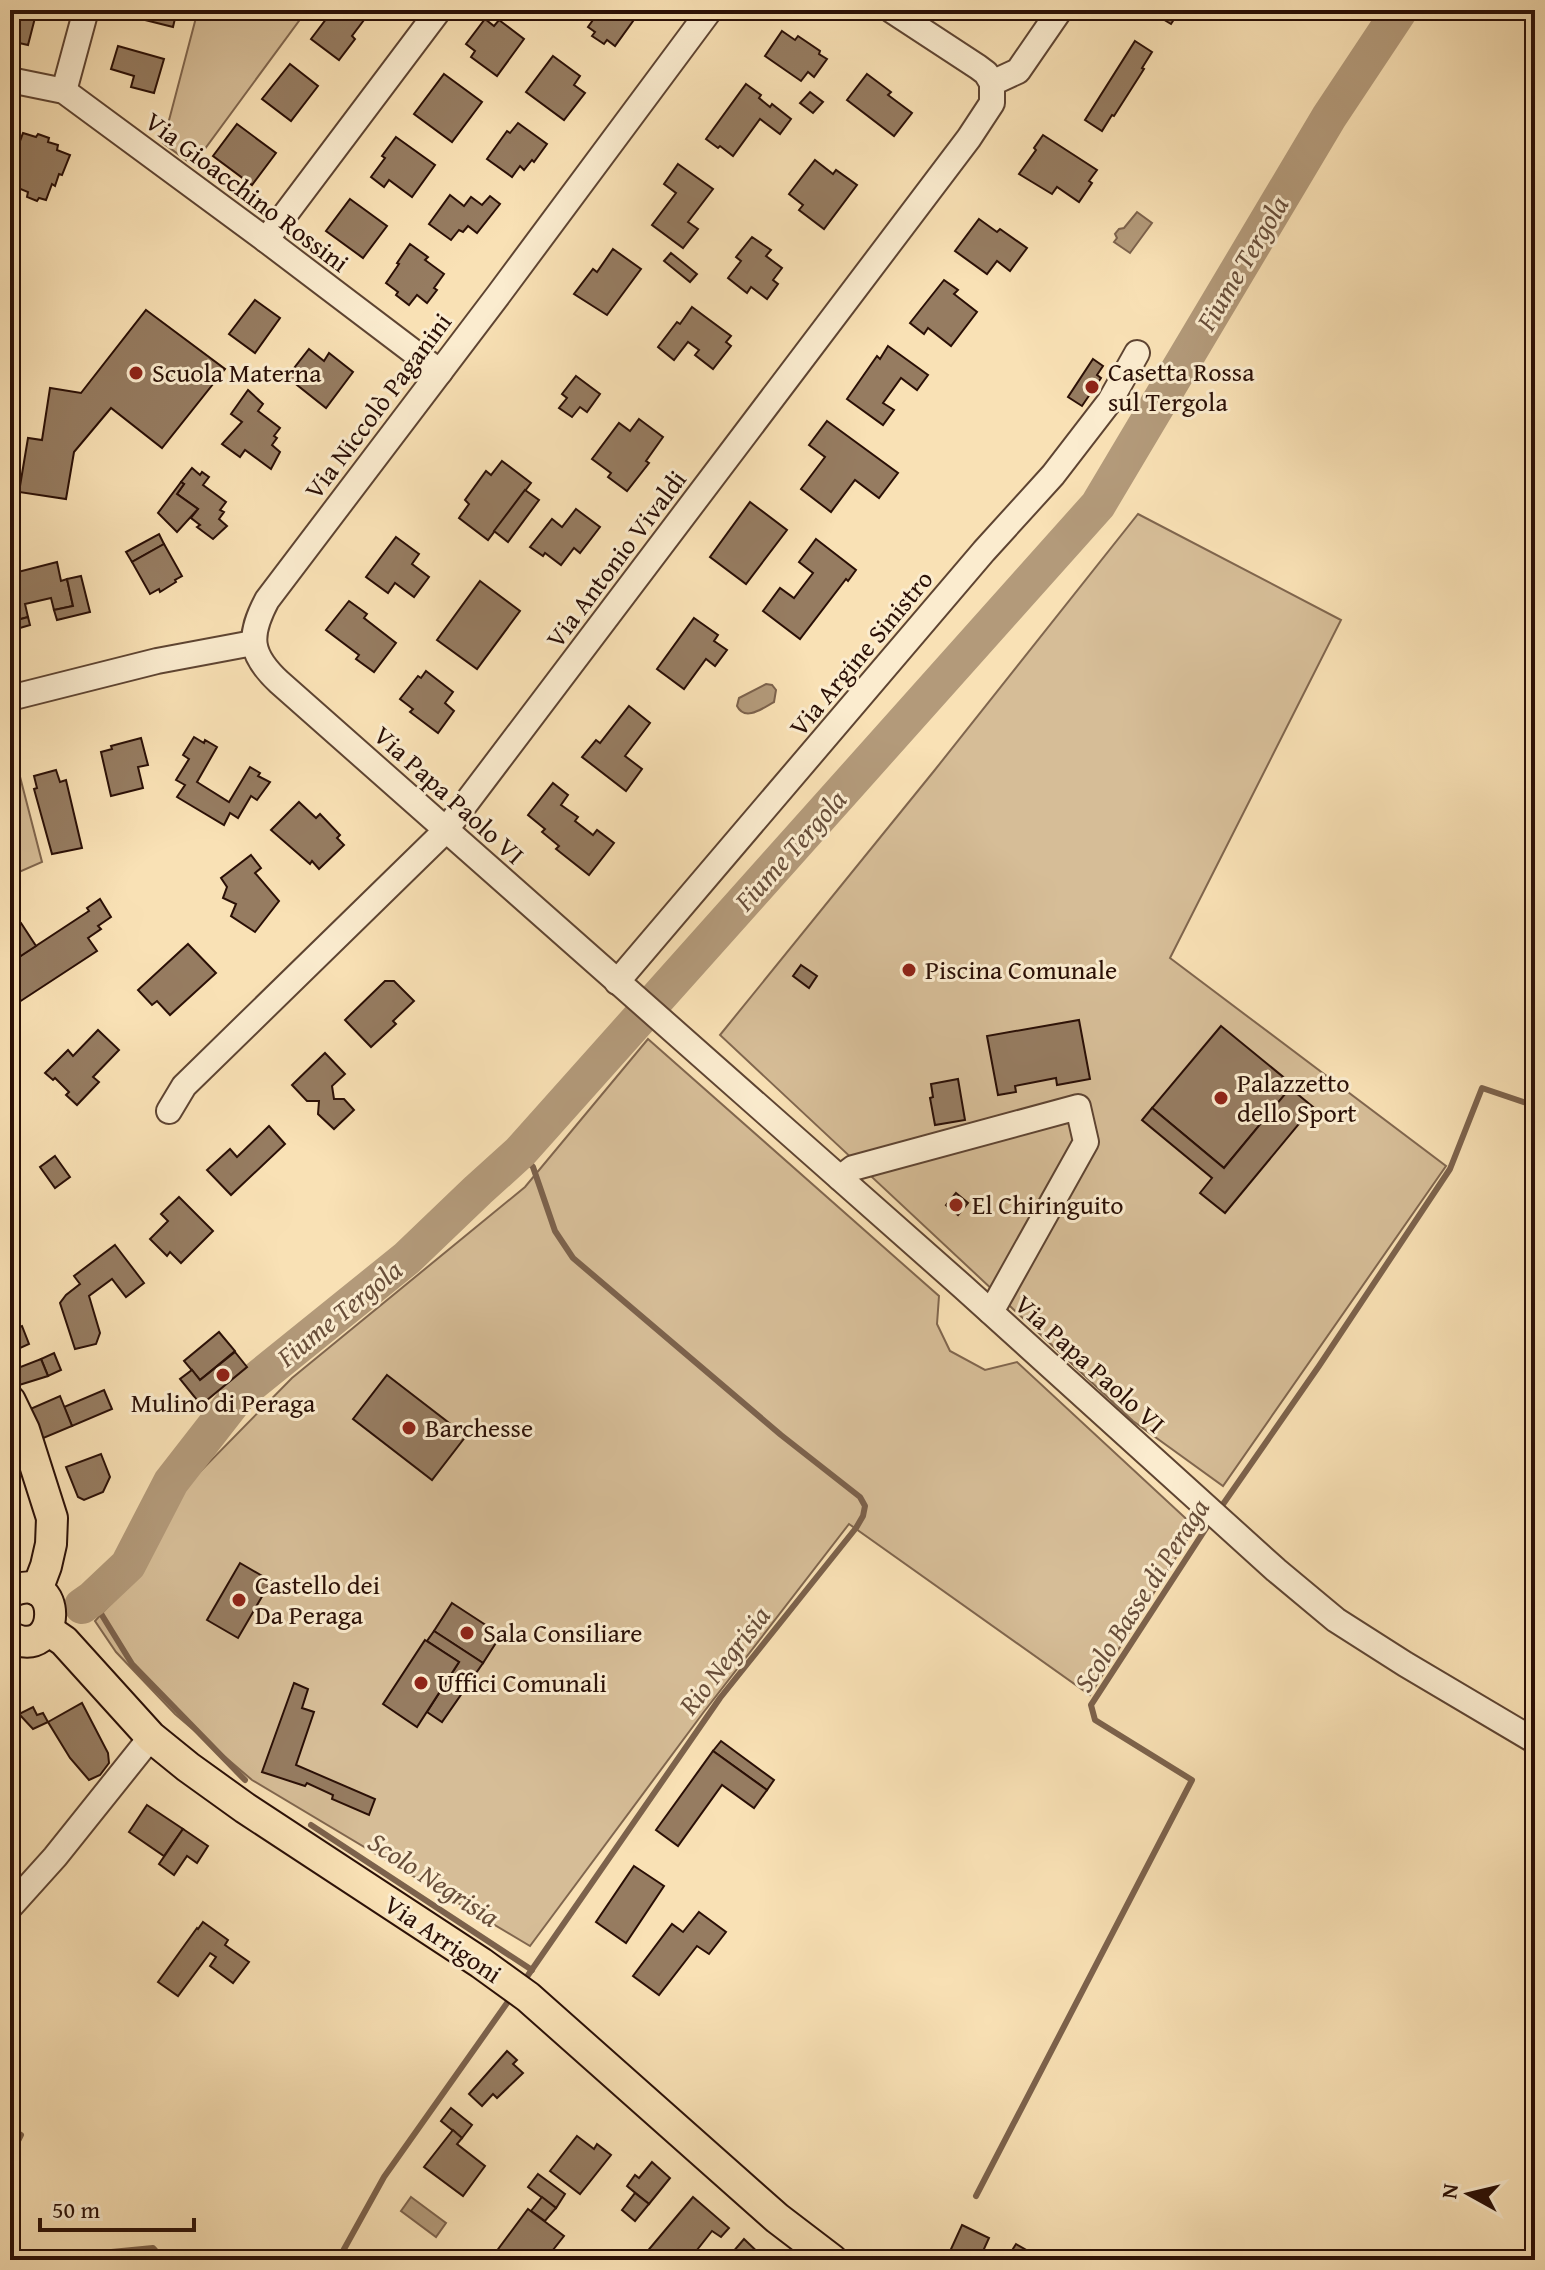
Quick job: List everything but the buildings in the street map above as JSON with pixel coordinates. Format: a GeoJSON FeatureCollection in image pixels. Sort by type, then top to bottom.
{"type":"FeatureCollection","features":[{"type":"Feature","properties":{"kind":"main road"},"geometry":{"type":"LineString","coordinates":[[10,1401],[24,1430],[52,1518],[49,1555],[23,1591],[45,1597],[52,1618],[48,1630],[31,1641],[22,1642],[10,1637]]}},
{"type":"Feature","properties":{"kind":"main road","name":"Via Arrigoni"},"geometry":{"type":"LineString","coordinates":[[48,1630],[64,1641],[151,1737],[245,1808],[516,1988],[777,2218],[832,2260]]}},
{"type":"Feature","properties":{"kind":"street"},"geometry":{"type":"LineString","coordinates":[[64,91],[86,10]]}},
{"type":"Feature","properties":{"kind":"street"},"geometry":{"type":"LineString","coordinates":[[266,240],[439,10]]}},
{"type":"Feature","properties":{"kind":"street","name":"Via Niccolò Paganini"},"geometry":{"type":"LineString","coordinates":[[253,643],[259,615],[267,600],[710,10]]}},
{"type":"Feature","properties":{"kind":"street"},"geometry":{"type":"LineString","coordinates":[[891,10],[978,67],[992,83],[1018,71],[1060,10]]}},
{"type":"Feature","properties":{"kind":"street","name":"Via Gioacchino Rossini"},"geometry":{"type":"LineString","coordinates":[[10,80],[64,91],[440,372]]}},
{"type":"Feature","properties":{"kind":"street","name":"Via Antonio Vivaldi"},"geometry":{"type":"LineString","coordinates":[[169,1111],[184,1086],[222,1047],[445,830],[969,138],[992,103],[992,83]]}},
{"type":"Feature","properties":{"kind":"street","name":"Via Argine Sinistro"},"geometry":{"type":"LineString","coordinates":[[625,989],[984,551],[1053,475],[1110,401],[1137,353]]}},
{"type":"Feature","properties":{"kind":"street"},"geometry":{"type":"LineString","coordinates":[[10,698],[157,661],[253,643]]}},
{"type":"Feature","properties":{"kind":"street","name":"Via Papa Paolo VI"},"geometry":{"type":"LineString","coordinates":[[253,643],[266,670],[1336,1620],[1535,1741]]}},
{"type":"Feature","properties":{"kind":"street"},"geometry":{"type":"LineString","coordinates":[[840,1178],[853,1168],[1078,1107],[1086,1142],[991,1312]]}},
{"type":"Feature","properties":{"kind":"street"},"geometry":{"type":"LineString","coordinates":[[10,1907],[55,1857],[151,1737]]}},
{"type":"Feature","properties":{"kind":"shaded area"},"geometry":{"type":"Polygon","coordinates":[[[198,10],[307,10],[193,165],[163,143],[198,10]]]}},
{"type":"Feature","properties":{"kind":"shaded area"},"geometry":{"type":"Polygon","coordinates":[[[1137,212],[1152,223],[1130,253],[1114,242],[1117,238],[1115,234],[1137,212]]]}},
{"type":"Feature","properties":{"kind":"shaded area"},"geometry":{"type":"Polygon","coordinates":[[[1138,514],[1341,620],[1170,958],[1446,1166],[1223,1486],[1133,1421],[720,1035],[1138,514]]]}},
{"type":"Feature","properties":{"kind":"shaded area"},"geometry":{"type":"Polygon","coordinates":[[[766,684],[776,690],[774,702],[754,712],[740,711],[737,706],[739,698],[766,684]]]}},
{"type":"Feature","properties":{"kind":"shaded area"},"geometry":{"type":"Polygon","coordinates":[[[10,738],[42,862],[10,876],[10,738]]]}},
{"type":"Feature","properties":{"kind":"shaded area"},"geometry":{"type":"Polygon","coordinates":[[[648,1039],[939,1296],[937,1324],[950,1351],[985,1370],[1017,1362],[1195,1527],[1090,1695],[849,1524],[703,1713],[530,1946],[252,1780],[175,1714],[116,1652],[95,1621],[139,1572],[181,1491],[292,1378],[525,1187],[648,1039]]]}},
{"type":"Feature","properties":{"kind":"shaded area"},"geometry":{"type":"Polygon","coordinates":[[[411,2197],[446,2223],[436,2237],[401,2211],[411,2197]]]}},
{"type":"Feature","properties":{"kind":"waterway","name":"Fiume Tergola"},"geometry":{"type":"LineString","coordinates":[[82,1606],[128,1565],[171,1482],[241,1392],[407,1258],[520,1152],[1098,505],[1329,117],[1400,10]]}},
{"type":"Feature","properties":{"kind":"waterway","name":"Scolo Basse di Peraga"},"geometry":{"type":"LineString","coordinates":[[1219,1510],[1450,1169],[1482,1088],[1535,1106]]}},
{"type":"Feature","properties":{"kind":"waterway","name":"Rio Negrisia"},"geometry":{"type":"LineString","coordinates":[[520,1152],[533,1167],[555,1231],[573,1258],[781,1435],[860,1497],[865,1506],[856,1528],[720,1698],[524,1981]]}},
{"type":"Feature","properties":{"kind":"waterway","name":"Scolo Basse di Peraga"},"geometry":{"type":"LineString","coordinates":[[976,2196],[1192,1780],[1095,1720],[1091,1705],[1212,1519]]}},
{"type":"Feature","properties":{"kind":"waterway","name":"Scolo Negrisia"},"geometry":{"type":"LineString","coordinates":[[92,1599],[132,1664],[245,1780]]}},
{"type":"Feature","properties":{"kind":"waterway","name":"Scolo Negrisia"},"geometry":{"type":"LineString","coordinates":[[311,1825],[532,1970]]}},
{"type":"Feature","properties":{"kind":"waterway","name":"Rio Negrisia"},"geometry":{"type":"LineString","coordinates":[[338,2260],[384,2177],[512,1996]]}},
{"type":"Feature","properties":{"kind":"waterway","name":"Scolo Basse di Peraga"},"geometry":{"type":"LineString","coordinates":[[10,2128],[21,2135],[10,2157]]}},
{"type":"Feature","properties":{"kind":"waterway","name":"Scolo Basse di Peraga"},"geometry":{"type":"LineString","coordinates":[[28,2260],[153,2248],[164,2260]]}},
{"type":"Feature","properties":{"kind":"waterway","name":"Scolo Basse di Peraga"},"geometry":{"type":"LineString","coordinates":[[10,2255],[22,2260]]}},
{"type":"Feature","properties":{"kind":"place","name":"Scuola Materna"},"geometry":{"type":"Point","coordinates":[136,373]}},
{"type":"Feature","properties":{"kind":"place","name":"Casetta Rossa sul Tergola"},"geometry":{"type":"Point","coordinates":[1092,387]}},
{"type":"Feature","properties":{"kind":"place","name":"Piscina Comunale"},"geometry":{"type":"Point","coordinates":[909,970]}},
{"type":"Feature","properties":{"kind":"place","name":"Palazzetto dello Sport"},"geometry":{"type":"Point","coordinates":[1221,1098]}},
{"type":"Feature","properties":{"kind":"place","name":"El Chiringuito"},"geometry":{"type":"Point","coordinates":[956,1205]}},
{"type":"Feature","properties":{"kind":"place","name":"Mulino di Peraga"},"geometry":{"type":"Point","coordinates":[223,1375]}},
{"type":"Feature","properties":{"kind":"place","name":"Barchesse"},"geometry":{"type":"Point","coordinates":[409,1428]}},
{"type":"Feature","properties":{"kind":"place","name":"Castello dei Da Peraga"},"geometry":{"type":"Point","coordinates":[239,1600]}},
{"type":"Feature","properties":{"kind":"place","name":"Sala Consiliare"},"geometry":{"type":"Point","coordinates":[467,1633]}},
{"type":"Feature","properties":{"kind":"place","name":"Uffici Comunali"},"geometry":{"type":"Point","coordinates":[421,1683]}}]}
